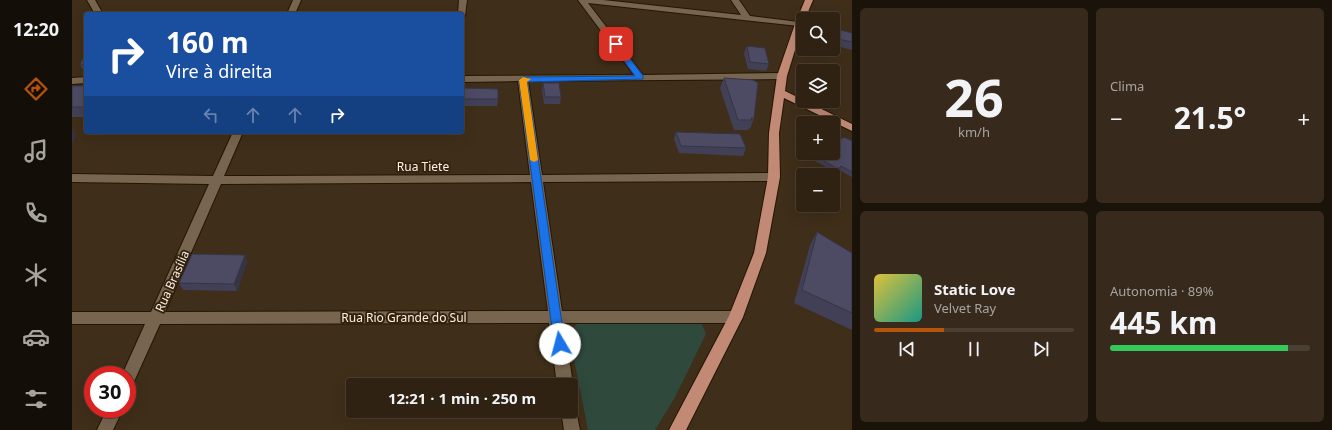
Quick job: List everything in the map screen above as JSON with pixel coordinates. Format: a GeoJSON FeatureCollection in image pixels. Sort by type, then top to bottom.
{"type":"FeatureCollection","features":[{"type":"Feature","properties":{"kind":"main road"},"geometry":{"type":"LineString","coordinates":[[804,12],[809,0]]}},
{"type":"Feature","properties":{"kind":"main road"},"geometry":{"type":"LineString","coordinates":[[677,430],[736,317],[760,253],[774,177],[774,133],[782,76],[796,33]]}},
{"type":"Feature","properties":{"kind":"main road"},"geometry":{"type":"LineString","coordinates":[[780,92],[852,128]]}},
{"type":"Feature","properties":{"kind":"street"},"geometry":{"type":"LineString","coordinates":[[91,0],[98,12]]}},
{"type":"Feature","properties":{"kind":"street"},"geometry":{"type":"LineString","coordinates":[[292,12],[297,0]]}},
{"type":"Feature","properties":{"kind":"street"},"geometry":{"type":"LineString","coordinates":[[462,12],[463,0]]}},
{"type":"Feature","properties":{"kind":"street"},"geometry":{"type":"LineString","coordinates":[[582,0],[643,3],[796,24]]}},
{"type":"Feature","properties":{"kind":"street"},"geometry":{"type":"LineString","coordinates":[[582,0],[640,78]]}},
{"type":"Feature","properties":{"kind":"street"},"geometry":{"type":"LineString","coordinates":[[735,0],[746,18]]}},
{"type":"Feature","properties":{"kind":"street"},"geometry":{"type":"LineString","coordinates":[[464,79],[523,80],[782,76]]}},
{"type":"Feature","properties":{"kind":"street"},"geometry":{"type":"LineString","coordinates":[[72,81],[84,80]]}},
{"type":"Feature","properties":{"kind":"street"},"geometry":{"type":"LineString","coordinates":[[523,80],[565,378]]}},
{"type":"Feature","properties":{"kind":"street","name":"Rua Brasília"},"geometry":{"type":"LineString","coordinates":[[134,366],[237,134]]}},
{"type":"Feature","properties":{"kind":"street","name":"Rua Tiete"},"geometry":{"type":"LineString","coordinates":[[72,178],[216,180],[774,177]]}},
{"type":"Feature","properties":{"kind":"street","name":"Rua Rio Grande do Sul"},"geometry":{"type":"LineString","coordinates":[[72,318],[736,317]]}},
{"type":"Feature","properties":{"kind":"street"},"geometry":{"type":"LineString","coordinates":[[105,430],[110,418]]}},
{"type":"Feature","properties":{"kind":"street"},"geometry":{"type":"LineString","coordinates":[[570,418],[572,430]]}},
{"type":"Feature","properties":{"kind":"green space"},"geometry":{"type":"Polygon","coordinates":[[[577,323],[702,324],[706,334],[674,399],[655,430],[588,430],[569,334],[577,323]]]}},
{"type":"Feature","properties":{"kind":"building"},"geometry":{"type":"Polygon","coordinates":[[[840,30],[852,33],[852,42],[840,39],[840,30]]]}},
{"type":"Feature","properties":{"kind":"building"},"geometry":{"type":"Polygon","coordinates":[[[747,46],[765,48],[769,64],[750,62],[747,46]]]}},
{"type":"Feature","properties":{"kind":"building"},"geometry":{"type":"Polygon","coordinates":[[[84,56],[84,64],[80,65],[84,56]]]}},
{"type":"Feature","properties":{"kind":"building"},"geometry":{"type":"Polygon","coordinates":[[[724,78],[753,80],[758,83],[754,118],[751,118],[752,120],[738,120],[724,78]]]}},
{"type":"Feature","properties":{"kind":"building"},"geometry":{"type":"Polygon","coordinates":[[[543,83],[559,83],[561,97],[545,97],[543,83]]]}},
{"type":"Feature","properties":{"kind":"building"},"geometry":{"type":"Polygon","coordinates":[[[72,86],[84,86],[84,107],[72,107],[72,86]]]}},
{"type":"Feature","properties":{"kind":"building"},"geometry":{"type":"Polygon","coordinates":[[[464,88],[498,89],[498,99],[464,99],[464,88]]]}},
{"type":"Feature","properties":{"kind":"building"},"geometry":{"type":"Polygon","coordinates":[[[676,132],[740,134],[746,148],[681,146],[676,132]]]}},
{"type":"Feature","properties":{"kind":"building"},"geometry":{"type":"Polygon","coordinates":[[[844,137],[852,141],[852,172],[841,166],[836,168],[822,160],[840,160],[840,140],[844,137]]]}},
{"type":"Feature","properties":{"kind":"building"},"geometry":{"type":"Polygon","coordinates":[[[817,232],[852,253],[852,313],[802,290],[817,232]]]}},
{"type":"Feature","properties":{"kind":"building"},"geometry":{"type":"Polygon","coordinates":[[[192,254],[245,255],[234,284],[179,283],[192,254]]]}},
{"type":"Feature","properties":{"kind":"slow traffic"},"geometry":{"type":"LineString","coordinates":[[527,79],[523,80],[534,160]]}},
{"type":"Feature","properties":{"kind":"route"},"geometry":{"type":"LineString","coordinates":[[560,344],[523,80],[640,78],[616,44]]}}]}
